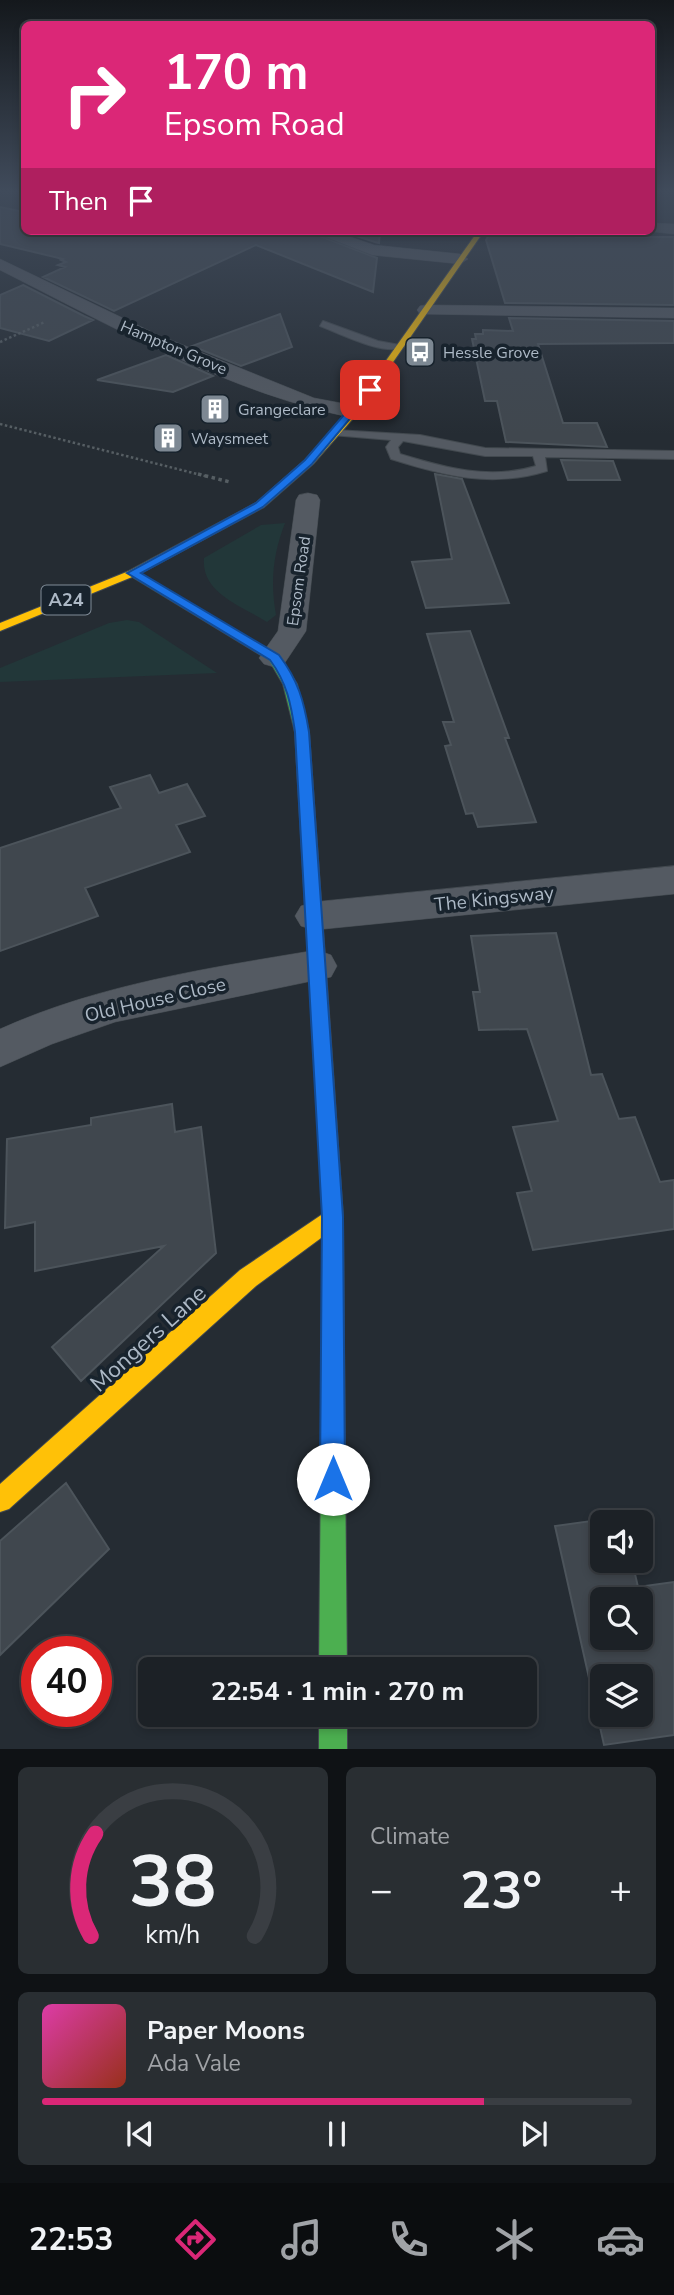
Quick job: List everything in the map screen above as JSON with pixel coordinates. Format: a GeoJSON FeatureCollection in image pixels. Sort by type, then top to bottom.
{"type":"FeatureCollection","features":[{"type":"Feature","properties":{"kind":"main road","name":"A24"},"geometry":{"type":"LineString","coordinates":[[0,628],[133,573],[260,505],[336,433],[354,412],[452,271]]}},
{"type":"Feature","properties":{"kind":"main road"},"geometry":{"type":"LineString","coordinates":[[133,573],[274,657],[288,676],[297,697],[302,732],[333,1217],[333,1657]]}},
{"type":"Feature","properties":{"kind":"main road","name":"Mongers Lane"},"geometry":{"type":"LineString","coordinates":[[0,1500],[248,1278],[333,1217]]}},
{"type":"Feature","properties":{"kind":"main road"},"geometry":{"type":"LineString","coordinates":[[333,1727],[333,1749]]}},
{"type":"Feature","properties":{"kind":"street","name":"Hampton Grove"},"geometry":{"type":"LineString","coordinates":[[13,271],[149,338],[308,403],[354,412]]}},
{"type":"Feature","properties":{"kind":"street"},"geometry":{"type":"LineString","coordinates":[[426,310],[674,313]]}},
{"type":"Feature","properties":{"kind":"street","name":"Epsom Road"},"geometry":{"type":"LineString","coordinates":[[274,657],[292,631],[308,500]]}},
{"type":"Feature","properties":{"kind":"street","name":"The Kingsway"},"geometry":{"type":"LineString","coordinates":[[314,916],[674,880]]}},
{"type":"Feature","properties":{"kind":"street","name":"Old House Close"},"geometry":{"type":"LineString","coordinates":[[0,1049],[43,1027],[116,1005],[317,966]]}},
{"type":"Feature","properties":{"kind":"lane"},"geometry":{"type":"LineString","coordinates":[[323,324],[376,344],[400,346]]}},
{"type":"Feature","properties":{"kind":"lane"},"geometry":{"type":"LineString","coordinates":[[336,433],[399,438],[485,452],[674,455]]}},
{"type":"Feature","properties":{"kind":"lane"},"geometry":{"type":"LineString","coordinates":[[399,438],[392,447],[394,456],[447,474],[524,476],[543,468],[538,452]]}},
{"type":"Feature","properties":{"kind":"path"},"geometry":{"type":"LineString","coordinates":[[0,342],[80,305]]}},
{"type":"Feature","properties":{"kind":"path"},"geometry":{"type":"LineString","coordinates":[[0,424],[274,493]]}},
{"type":"Feature","properties":{"kind":"green space"},"geometry":{"type":"Polygon","coordinates":[[[285,523],[274,568],[276,615],[267,622],[234,604],[215,589],[205,570],[204,558],[261,525],[285,523]]]}},
{"type":"Feature","properties":{"kind":"green space"},"geometry":{"type":"Polygon","coordinates":[[[127,620],[139,622],[217,673],[0,682],[0,668],[109,623],[127,620]]]}},
{"type":"Feature","properties":{"kind":"building"},"geometry":{"type":"Polygon","coordinates":[[[57,271],[201,271],[114,311],[43,277],[57,271]]]}},
{"type":"Feature","properties":{"kind":"building"},"geometry":{"type":"Polygon","coordinates":[[[320,271],[376,271],[373,292],[320,271]]]}},
{"type":"Feature","properties":{"kind":"building"},"geometry":{"type":"Polygon","coordinates":[[[495,271],[674,271],[674,305],[505,303],[495,271]]]}},
{"type":"Feature","properties":{"kind":"building"},"geometry":{"type":"Polygon","coordinates":[[[23,285],[93,320],[49,341],[0,328],[0,295],[23,285]]]}},
{"type":"Feature","properties":{"kind":"building"},"geometry":{"type":"Polygon","coordinates":[[[280,314],[292,347],[241,366],[192,346],[280,314]]]}},
{"type":"Feature","properties":{"kind":"building"},"geometry":{"type":"Polygon","coordinates":[[[509,318],[674,321],[674,343],[538,344],[563,423],[597,423],[607,447],[506,442],[497,401],[485,401],[472,339],[476,339],[475,334],[483,334],[483,330],[513,331],[509,318]]]}},
{"type":"Feature","properties":{"kind":"building"},"geometry":{"type":"Polygon","coordinates":[[[166,355],[213,376],[173,392],[97,380],[166,355]]]}},
{"type":"Feature","properties":{"kind":"building"},"geometry":{"type":"Polygon","coordinates":[[[561,460],[613,461],[620,480],[568,480],[561,460]]]}},
{"type":"Feature","properties":{"kind":"building"},"geometry":{"type":"Polygon","coordinates":[[[435,474],[462,479],[509,603],[426,608],[412,562],[452,559],[435,474]]]}},
{"type":"Feature","properties":{"kind":"building"},"geometry":{"type":"Polygon","coordinates":[[[470,631],[536,822],[478,827],[473,813],[466,814],[445,746],[451,745],[443,722],[454,722],[427,634],[470,631]]]}},
{"type":"Feature","properties":{"kind":"building"},"geometry":{"type":"Polygon","coordinates":[[[150,775],[159,793],[187,784],[205,816],[176,825],[190,852],[85,888],[98,916],[0,951],[0,848],[121,808],[110,787],[150,775]]]}},
{"type":"Feature","properties":{"kind":"building"},"geometry":{"type":"Polygon","coordinates":[[[556,933],[591,1075],[602,1074],[619,1119],[635,1117],[660,1182],[674,1180],[674,1229],[533,1250],[517,1193],[532,1191],[513,1127],[558,1121],[527,1029],[479,1030],[473,992],[480,992],[471,936],[556,933]]]}},
{"type":"Feature","properties":{"kind":"building"},"geometry":{"type":"Polygon","coordinates":[[[172,1104],[175,1132],[201,1127],[216,1253],[81,1381],[52,1347],[164,1246],[35,1271],[35,1222],[5,1228],[7,1139],[91,1125],[91,1118],[172,1104]]]}},
{"type":"Feature","properties":{"kind":"building"},"geometry":{"type":"Polygon","coordinates":[[[66,1483],[109,1549],[0,1655],[0,1541],[66,1483]]]}},
{"type":"Feature","properties":{"kind":"building"},"geometry":{"type":"Polygon","coordinates":[[[590,1521],[590,1573],[635,1573],[638,1587],[674,1582],[674,1735],[604,1745],[600,1727],[653,1727],[653,1664],[590,1664],[590,1682],[555,1526],[590,1521]]]}},
{"type":"Feature","properties":{"kind":"traffic: fast"},"geometry":{"type":"LineString","coordinates":[[133,573],[274,658],[290,684],[302,732],[321,1027]]}},
{"type":"Feature","properties":{"kind":"traffic: fast"},"geometry":{"type":"LineString","coordinates":[[333,1459],[333,1657]]}},
{"type":"Feature","properties":{"kind":"traffic: fast"},"geometry":{"type":"LineString","coordinates":[[333,1727],[333,1749]]}},
{"type":"Feature","properties":{"kind":"traffic: slow"},"geometry":{"type":"LineString","coordinates":[[0,627],[133,573],[260,505],[309,462],[354,412],[453,271]]}},
{"type":"Feature","properties":{"kind":"traffic: slow"},"geometry":{"type":"LineString","coordinates":[[0,1500],[248,1278],[333,1217]]}},
{"type":"Feature","properties":{"kind":"traffic: jam"},"geometry":{"type":"LineString","coordinates":[[321,1027],[333,1217],[333,1459]]}},
{"type":"Feature","properties":{"kind":"place","name":"Hessle Grove"},"geometry":{"type":"Point","coordinates":[420,352]}},
{"type":"Feature","properties":{"kind":"place","name":"Grangeclare"},"geometry":{"type":"Point","coordinates":[215,409]}},
{"type":"Feature","properties":{"kind":"place","name":"Waysmeet"},"geometry":{"type":"Point","coordinates":[168,438]}},
{"type":"Feature","properties":{"kind":"route"},"geometry":{"type":"LineString","coordinates":[[333,1479],[333,1217],[302,732],[297,697],[288,676],[274,657],[133,573],[260,505],[309,462],[370,390]]}}]}
